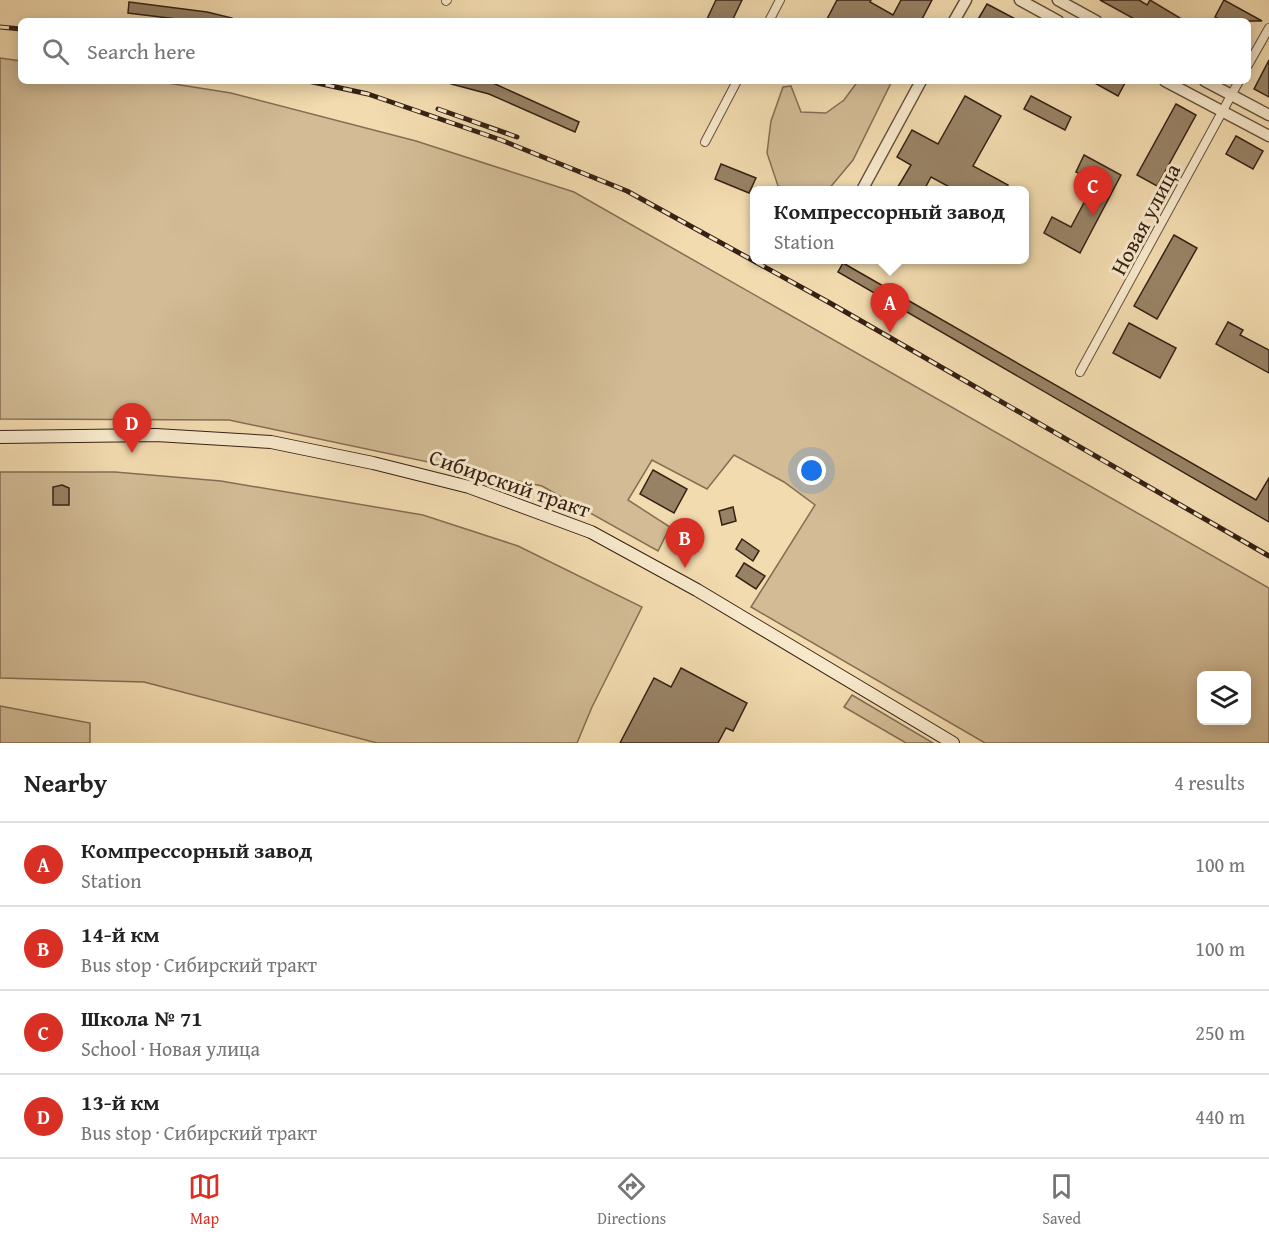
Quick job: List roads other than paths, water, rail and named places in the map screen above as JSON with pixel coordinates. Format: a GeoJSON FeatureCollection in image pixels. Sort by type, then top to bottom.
{"type":"FeatureCollection","features":[{"type":"Feature","properties":{"kind":"main road","name":"Сибирский тракт"},"geometry":{"type":"LineString","coordinates":[[0,437],[156,435],[271,442],[373,463],[469,487],[591,532],[697,590],[953,743]]}},
{"type":"Feature","properties":{"kind":"street"},"geometry":{"type":"LineString","coordinates":[[771,18],[780,0]]}},
{"type":"Feature","properties":{"kind":"street"},"geometry":{"type":"LineString","coordinates":[[956,18],[966,0]]}},
{"type":"Feature","properties":{"kind":"street"},"geometry":{"type":"LineString","coordinates":[[1020,0],[1053,18]]}},
{"type":"Feature","properties":{"kind":"street"},"geometry":{"type":"LineString","coordinates":[[1058,0],[1091,18]]}},
{"type":"Feature","properties":{"kind":"street"},"geometry":{"type":"LineString","coordinates":[[1251,60],[1269,28]]}},
{"type":"Feature","properties":{"kind":"street"},"geometry":{"type":"LineString","coordinates":[[705,142],[735,84]]}},
{"type":"Feature","properties":{"kind":"street"},"geometry":{"type":"LineString","coordinates":[[864,186],[919,84]]}},
{"type":"Feature","properties":{"kind":"street"},"geometry":{"type":"LineString","coordinates":[[1171,84],[1269,136]]}},
{"type":"Feature","properties":{"kind":"street"},"geometry":{"type":"LineString","coordinates":[[1211,84],[1269,115]]}},
{"type":"Feature","properties":{"kind":"street","name":"Новая улица"},"geometry":{"type":"LineString","coordinates":[[1080,372],[1237,84]]}},
{"type":"Feature","properties":{"kind":"railway"},"geometry":{"type":"LineString","coordinates":[[0,27],[18,29]]}},
{"type":"Feature","properties":{"kind":"railway"},"geometry":{"type":"LineString","coordinates":[[322,84],[368,94],[501,140],[627,191],[750,259]]}},
{"type":"Feature","properties":{"kind":"railway"},"geometry":{"type":"LineString","coordinates":[[438,109],[517,137]]}},
{"type":"Feature","properties":{"kind":"railway"},"geometry":{"type":"LineString","coordinates":[[759,264],[1269,556]]}},
{"type":"Feature","properties":{"kind":"place","name":"Школа № 71"},"geometry":{"type":"Point","coordinates":[1093,216]}},
{"type":"Feature","properties":{"kind":"place","name":"Компрессорный завод"},"geometry":{"type":"Point","coordinates":[890,333]}},
{"type":"Feature","properties":{"kind":"place","name":"13-й км"},"geometry":{"type":"Point","coordinates":[132,453]}},
{"type":"Feature","properties":{"kind":"place","name":"14-й км"},"geometry":{"type":"Point","coordinates":[685,568]}}]}
